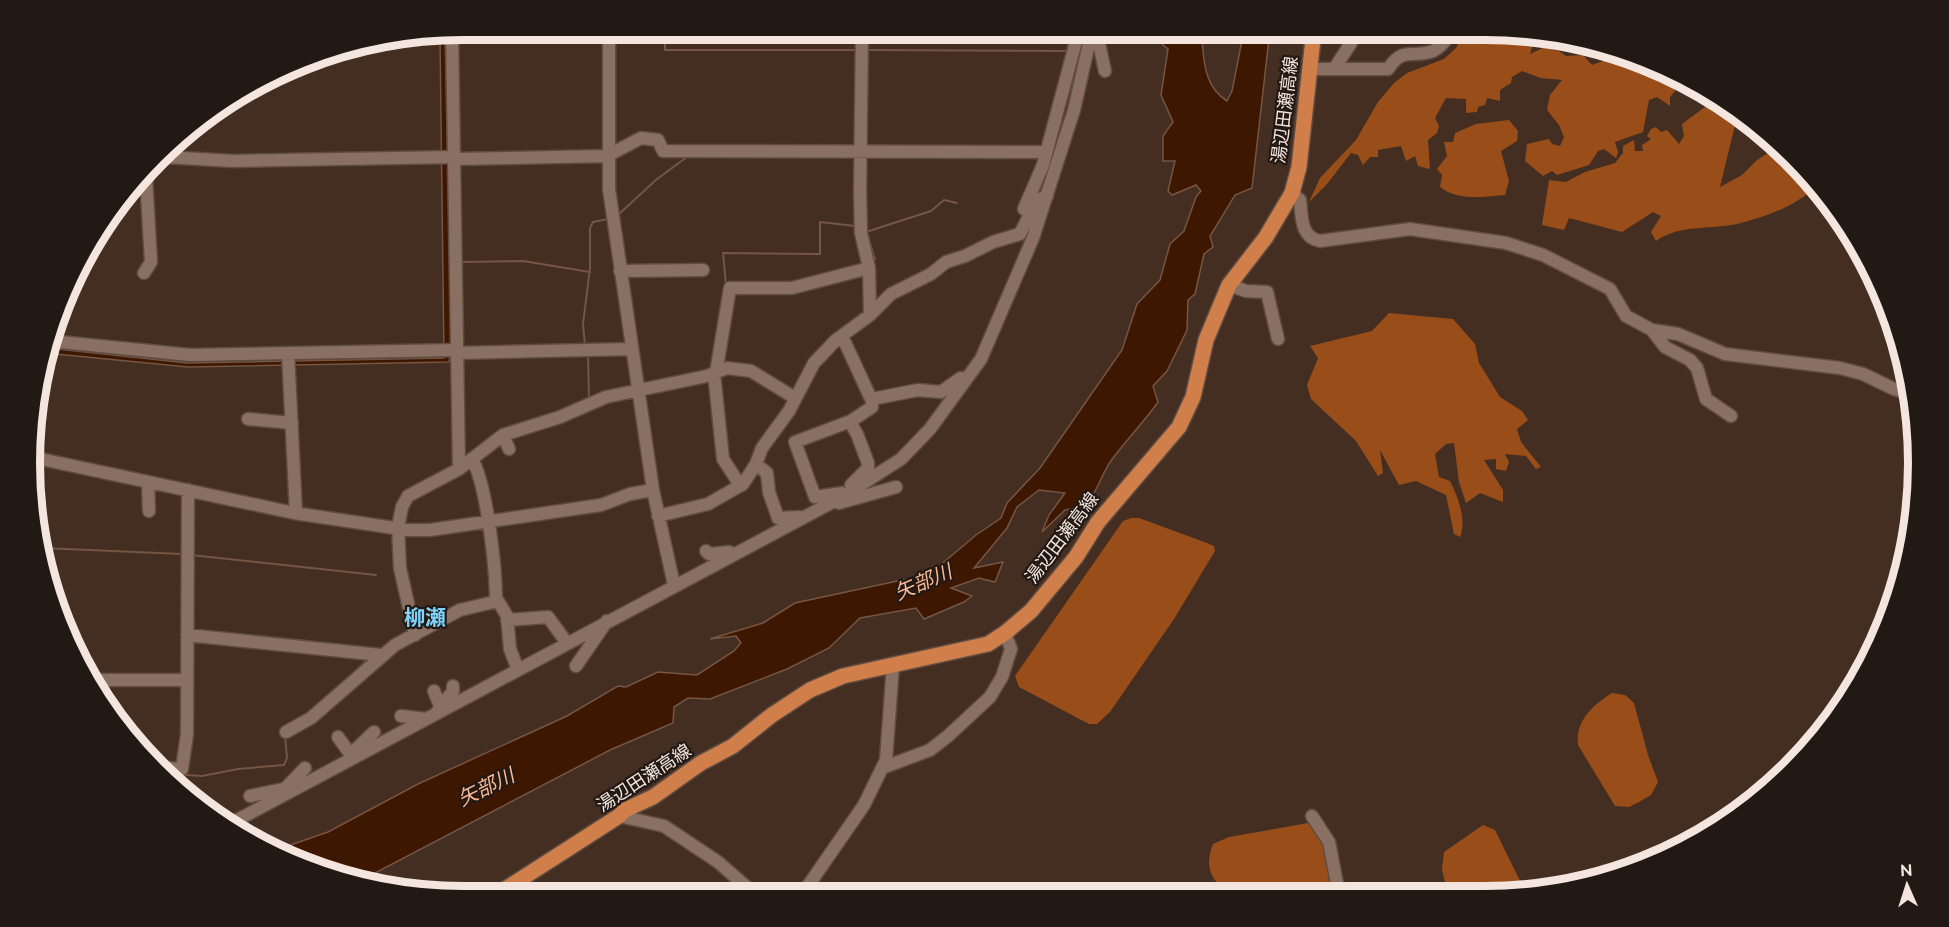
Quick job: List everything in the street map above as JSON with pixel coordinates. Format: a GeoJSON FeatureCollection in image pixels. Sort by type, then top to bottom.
{"type":"FeatureCollection","features":[{"type":"Feature","properties":{"kind":"main road","name":"湯辺田瀬高線"},"geometry":{"type":"LineString","coordinates":[[510,886],[625,810],[652,797],[701,763],[733,746],[772,715],[810,690],[843,676],[988,644],[1031,611],[1076,557],[1098,522],[1179,427],[1193,397],[1206,340],[1229,285],[1266,237],[1292,193],[1299,167],[1313,40]]}},
{"type":"Feature","properties":{"kind":"street"},"geometry":{"type":"LineString","coordinates":[[452,40],[449,157],[453,351],[459,469]]}},
{"type":"Feature","properties":{"kind":"street"},"geometry":{"type":"LineString","coordinates":[[609,40],[607,156],[609,189],[653,490],[674,585]]}},
{"type":"Feature","properties":{"kind":"street"},"geometry":{"type":"LineString","coordinates":[[862,40],[861,233],[869,268],[870,315]]}},
{"type":"Feature","properties":{"kind":"street"},"geometry":{"type":"LineString","coordinates":[[1008,239],[1035,187],[1076,40]]}},
{"type":"Feature","properties":{"kind":"street"},"geometry":{"type":"LineString","coordinates":[[236,820],[352,756],[829,504],[901,459],[930,429],[981,359],[1033,238],[1074,110],[1092,40]]}},
{"type":"Feature","properties":{"kind":"street"},"geometry":{"type":"LineString","coordinates":[[1097,40],[1105,71]]}},
{"type":"Feature","properties":{"kind":"street"},"geometry":{"type":"LineString","coordinates":[[1334,69],[1352,40]]}},
{"type":"Feature","properties":{"kind":"street"},"geometry":{"type":"LineString","coordinates":[[1311,69],[1388,69],[1396,58],[1403,54],[1432,52],[1446,40]]}},
{"type":"Feature","properties":{"kind":"street"},"geometry":{"type":"LineString","coordinates":[[171,157],[233,161],[607,156],[641,138],[658,140],[663,151],[1046,152]]}},
{"type":"Feature","properties":{"kind":"street"},"geometry":{"type":"LineString","coordinates":[[144,273],[151,262],[146,183]]}},
{"type":"Feature","properties":{"kind":"street"},"geometry":{"type":"LineString","coordinates":[[1292,193],[1300,200],[1303,228],[1312,239],[1320,241],[1410,229],[1506,243],[1569,267],[1610,289],[1626,316],[1652,330],[1678,334],[1725,354],[1840,368],[1863,374],[1902,391]]}},
{"type":"Feature","properties":{"kind":"street"},"geometry":{"type":"LineString","coordinates":[[658,516],[708,504],[740,485],[756,464],[762,448],[780,427],[814,363],[842,336],[870,315],[891,294],[932,274],[946,262],[966,256],[993,242],[1020,234],[1037,200],[1047,196]]}},
{"type":"Feature","properties":{"kind":"street"},"geometry":{"type":"LineString","coordinates":[[740,485],[723,459],[715,373],[730,288],[792,288],[869,268]]}},
{"type":"Feature","properties":{"kind":"street"},"geometry":{"type":"LineString","coordinates":[[620,271],[703,270]]}},
{"type":"Feature","properties":{"kind":"street"},"geometry":{"type":"LineString","coordinates":[[1229,285],[1246,291],[1267,292],[1278,339]]}},
{"type":"Feature","properties":{"kind":"street"},"geometry":{"type":"LineString","coordinates":[[1652,330],[1665,346],[1690,360],[1696,368],[1706,399],[1711,404],[1734,414]]}},
{"type":"Feature","properties":{"kind":"street"},"geometry":{"type":"LineString","coordinates":[[842,336],[872,399],[872,407],[850,422],[795,442],[814,497],[845,493],[868,468],[857,434],[850,422]]}},
{"type":"Feature","properties":{"kind":"street"},"geometry":{"type":"LineString","coordinates":[[59,342],[190,355],[289,360],[453,351],[632,350]]}},
{"type":"Feature","properties":{"kind":"street"},"geometry":{"type":"LineString","coordinates":[[289,360],[292,423],[289,450],[296,513]]}},
{"type":"Feature","properties":{"kind":"street"},"geometry":{"type":"LineString","coordinates":[[415,635],[400,568],[398,527],[402,507],[408,496],[459,469],[503,435],[560,417],[606,397],[638,393],[727,368],[752,371],[795,398]]}},
{"type":"Feature","properties":{"kind":"street"},"geometry":{"type":"LineString","coordinates":[[872,399],[918,390],[941,392],[960,378],[967,378]]}},
{"type":"Feature","properties":{"kind":"street"},"geometry":{"type":"LineString","coordinates":[[248,418],[292,423]]}},
{"type":"Feature","properties":{"kind":"street"},"geometry":{"type":"LineString","coordinates":[[503,435],[508,449]]}},
{"type":"Feature","properties":{"kind":"street"},"geometry":{"type":"LineString","coordinates":[[40,459],[296,513],[430,530],[600,505],[630,494],[653,490]]}},
{"type":"Feature","properties":{"kind":"street"},"geometry":{"type":"LineString","coordinates":[[472,459],[480,479],[487,521],[485,552],[496,602],[503,608],[507,620],[510,649],[518,670]]}},
{"type":"Feature","properties":{"kind":"street"},"geometry":{"type":"LineString","coordinates":[[756,464],[767,473],[769,492],[778,518],[806,516]]}},
{"type":"Feature","properties":{"kind":"street"},"geometry":{"type":"LineString","coordinates":[[148,482],[149,512]]}},
{"type":"Feature","properties":{"kind":"street"},"geometry":{"type":"LineString","coordinates":[[829,504],[847,502],[896,487]]}},
{"type":"Feature","properties":{"kind":"street"},"geometry":{"type":"LineString","coordinates":[[170,768],[182,769],[187,734],[188,490]]}},
{"type":"Feature","properties":{"kind":"street"},"geometry":{"type":"LineString","coordinates":[[706,551],[709,554],[729,552],[733,555]]}},
{"type":"Feature","properties":{"kind":"street"},"geometry":{"type":"LineString","coordinates":[[286,732],[311,718],[381,655],[460,610],[496,602]]}},
{"type":"Feature","properties":{"kind":"street"},"geometry":{"type":"LineString","coordinates":[[507,620],[548,617],[567,643]]}},
{"type":"Feature","properties":{"kind":"street"},"geometry":{"type":"LineString","coordinates":[[576,666],[607,621]]}},
{"type":"Feature","properties":{"kind":"street"},"geometry":{"type":"LineString","coordinates":[[882,768],[930,750],[990,697],[1002,677],[1011,649],[1005,633]]}},
{"type":"Feature","properties":{"kind":"street"},"geometry":{"type":"LineString","coordinates":[[187,635],[381,655]]}},
{"type":"Feature","properties":{"kind":"street"},"geometry":{"type":"LineString","coordinates":[[808,886],[864,805],[882,768],[889,740],[893,665]]}},
{"type":"Feature","properties":{"kind":"street"},"geometry":{"type":"LineString","coordinates":[[100,680],[186,680]]}},
{"type":"Feature","properties":{"kind":"street"},"geometry":{"type":"LineString","coordinates":[[401,716],[434,713],[453,691],[453,686]]}},
{"type":"Feature","properties":{"kind":"street"},"geometry":{"type":"LineString","coordinates":[[434,692],[434,713]]}},
{"type":"Feature","properties":{"kind":"street"},"geometry":{"type":"LineString","coordinates":[[352,756],[374,732]]}},
{"type":"Feature","properties":{"kind":"street"},"geometry":{"type":"LineString","coordinates":[[338,737],[352,756]]}},
{"type":"Feature","properties":{"kind":"street"},"geometry":{"type":"LineString","coordinates":[[250,796],[287,792],[305,768]]}},
{"type":"Feature","properties":{"kind":"street"},"geometry":{"type":"LineString","coordinates":[[619,816],[664,826],[718,862],[746,886]]}},
{"type":"Feature","properties":{"kind":"street"},"geometry":{"type":"LineString","coordinates":[[1312,816],[1329,842],[1337,886]]}},
{"type":"Feature","properties":{"kind":"shaded area"},"geometry":{"type":"Polygon","coordinates":[[[1460,40],[1533,43],[1530,54],[1545,47],[1559,51],[1566,56],[1583,55],[1592,65],[1608,59],[1678,87],[1670,97],[1670,106],[1657,97],[1649,100],[1643,132],[1615,142],[1618,152],[1616,158],[1604,149],[1598,151],[1589,165],[1557,175],[1552,171],[1543,176],[1525,161],[1527,144],[1549,139],[1552,144],[1560,146],[1564,137],[1559,125],[1547,110],[1550,95],[1562,80],[1541,78],[1522,71],[1512,77],[1511,83],[1500,90],[1500,101],[1487,98],[1485,105],[1478,107],[1477,112],[1466,113],[1466,99],[1446,98],[1435,118],[1439,126],[1437,133],[1428,140],[1430,169],[1418,166],[1415,156],[1406,161],[1401,146],[1378,150],[1378,157],[1370,157],[1363,165],[1358,155],[1351,153],[1327,184],[1309,202],[1320,178],[1356,140],[1378,102],[1394,83],[1407,73],[1444,59],[1456,48],[1460,40]]]}},
{"type":"Feature","properties":{"kind":"shaded area"},"geometry":{"type":"Polygon","coordinates":[[[1709,104],[1736,123],[1720,187],[1742,175],[1757,160],[1771,151],[1809,192],[1790,205],[1758,218],[1726,226],[1675,232],[1656,241],[1651,232],[1661,216],[1653,212],[1622,232],[1569,218],[1564,230],[1542,225],[1549,180],[1566,182],[1585,172],[1615,163],[1623,153],[1623,146],[1634,140],[1635,151],[1643,151],[1642,145],[1651,139],[1647,136],[1651,129],[1656,127],[1661,132],[1667,130],[1679,144],[1684,136],[1682,124],[1709,104]]]}},
{"type":"Feature","properties":{"kind":"shaded area"},"geometry":{"type":"Polygon","coordinates":[[[1509,120],[1518,131],[1517,141],[1501,151],[1509,181],[1505,195],[1463,196],[1440,187],[1442,175],[1437,169],[1447,156],[1444,142],[1453,142],[1455,133],[1476,124],[1509,120]]]}},
{"type":"Feature","properties":{"kind":"shaded area"},"geometry":{"type":"Polygon","coordinates":[[[1389,313],[1453,319],[1475,344],[1479,363],[1500,397],[1522,411],[1528,420],[1517,429],[1521,442],[1541,467],[1536,469],[1526,456],[1505,454],[1509,462],[1506,471],[1496,469],[1496,459],[1484,460],[1503,490],[1503,502],[1480,493],[1466,503],[1459,482],[1454,443],[1446,444],[1435,454],[1439,477],[1450,481],[1459,501],[1463,523],[1460,537],[1454,534],[1446,495],[1416,481],[1399,485],[1380,450],[1383,473],[1378,476],[1356,441],[1311,399],[1307,385],[1318,358],[1310,346],[1372,331],[1389,313]]]}},
{"type":"Feature","properties":{"kind":"shaded area"},"geometry":{"type":"Polygon","coordinates":[[[1139,518],[1214,546],[1215,551],[1174,619],[1110,712],[1097,724],[1089,724],[1019,687],[1015,676],[1123,521],[1139,518]]]}},
{"type":"Feature","properties":{"kind":"shaded area"},"geometry":{"type":"Polygon","coordinates":[[[1612,693],[1625,695],[1634,703],[1658,782],[1651,795],[1629,807],[1615,806],[1578,745],[1579,728],[1582,721],[1592,708],[1612,693]]]}},
{"type":"Feature","properties":{"kind":"shaded area"},"geometry":{"type":"Polygon","coordinates":[[[1308,823],[1328,832],[1335,886],[1220,886],[1212,875],[1209,858],[1213,844],[1229,837],[1308,823]]]}},
{"type":"Feature","properties":{"kind":"shaded area"},"geometry":{"type":"Polygon","coordinates":[[[1483,825],[1495,830],[1522,885],[1446,886],[1442,870],[1444,852],[1483,825]]]}},
{"type":"Feature","properties":{"kind":"water","name":"矢部川"},"geometry":{"type":"Polygon","coordinates":[[[1161,40],[1202,40],[1209,79],[1213,87],[1227,101],[1232,91],[1242,40],[1269,40],[1252,188],[1235,195],[1210,236],[1213,247],[1204,254],[1195,294],[1188,300],[1187,330],[1167,371],[1153,386],[1158,402],[1107,466],[1091,498],[1076,508],[1065,510],[1042,532],[1049,515],[1065,493],[1039,490],[1017,507],[1007,528],[974,568],[1003,562],[995,582],[979,578],[951,588],[972,596],[964,602],[924,619],[916,608],[860,618],[829,648],[787,669],[710,699],[688,698],[674,707],[673,723],[610,750],[370,876],[328,864],[285,847],[328,832],[418,784],[567,716],[618,686],[626,687],[658,672],[697,675],[734,651],[741,643],[736,636],[710,639],[763,623],[795,603],[902,580],[925,578],[976,535],[1001,518],[1007,503],[1040,468],[1122,350],[1137,304],[1160,280],[1170,244],[1184,231],[1196,197],[1201,191],[1196,185],[1172,195],[1168,191],[1175,161],[1163,161],[1163,136],[1173,122],[1161,95],[1168,49],[1161,40]]]}},
{"type":"Feature","properties":{"kind":"water"},"geometry":{"type":"Polygon","coordinates":[[[440,41],[445,41],[452,346],[449,362],[188,367],[55,354],[57,349],[187,363],[444,358],[440,41]]]}},
{"type":"Feature","properties":{"kind":"waterway"},"geometry":{"type":"LineString","coordinates":[[665,40],[665,50],[858,50]]}},
{"type":"Feature","properties":{"kind":"waterway"},"geometry":{"type":"LineString","coordinates":[[866,50],[1067,51]]}},
{"type":"Feature","properties":{"kind":"waterway"},"geometry":{"type":"LineString","coordinates":[[618,215],[657,179],[687,157]]}},
{"type":"Feature","properties":{"kind":"waterway"},"geometry":{"type":"LineString","coordinates":[[866,232],[931,211],[944,200],[957,203]]}},
{"type":"Feature","properties":{"kind":"waterway"},"geometry":{"type":"LineString","coordinates":[[585,346],[583,324],[590,268],[590,228],[593,222],[608,219]]}},
{"type":"Feature","properties":{"kind":"waterway"},"geometry":{"type":"LineString","coordinates":[[726,285],[723,253],[820,254],[820,222],[855,226]]}},
{"type":"Feature","properties":{"kind":"waterway"},"geometry":{"type":"LineString","coordinates":[[868,237],[875,259]]}},
{"type":"Feature","properties":{"kind":"waterway"},"geometry":{"type":"LineString","coordinates":[[462,262],[523,261],[590,272]]}},
{"type":"Feature","properties":{"kind":"waterway"},"geometry":{"type":"LineString","coordinates":[[588,355],[589,400]]}},
{"type":"Feature","properties":{"kind":"waterway"},"geometry":{"type":"LineString","coordinates":[[50,548],[182,554]]}},
{"type":"Feature","properties":{"kind":"waterway"},"geometry":{"type":"LineString","coordinates":[[191,555],[376,575]]}},
{"type":"Feature","properties":{"kind":"waterway"},"geometry":{"type":"LineString","coordinates":[[347,679],[367,660]]}},
{"type":"Feature","properties":{"kind":"waterway"},"geometry":{"type":"LineString","coordinates":[[177,774],[202,776],[238,769],[284,765],[287,758],[285,736]]}},
{"type":"Feature","properties":{"kind":"district","name":"柳瀬"},"geometry":{"type":"Point","coordinates":[425,618]}}]}
